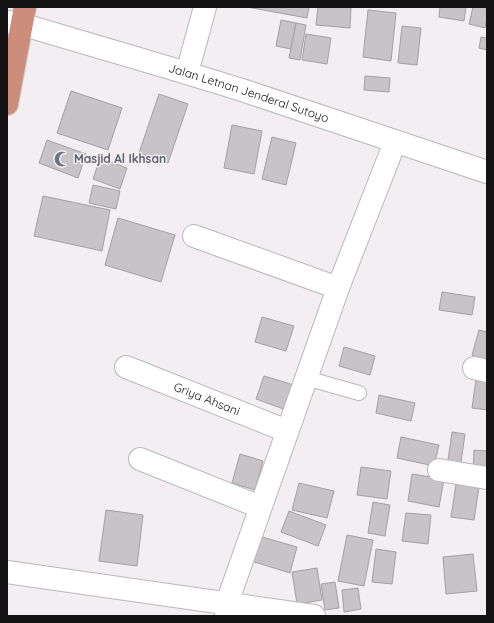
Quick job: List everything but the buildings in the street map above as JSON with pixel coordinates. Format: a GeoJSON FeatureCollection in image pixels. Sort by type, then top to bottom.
{"type":"FeatureCollection","features":[{"type":"Feature","properties":{"kind":"highway"},"geometry":{"type":"LineString","coordinates":[[7,104],[18,18]]}},
{"type":"Feature","properties":{"kind":"street"},"geometry":{"type":"LineString","coordinates":[[188,73],[205,7]]}},
{"type":"Feature","properties":{"kind":"street","name":"Jalan Letnan Jenderal Sutoyo"},"geometry":{"type":"LineString","coordinates":[[18,18],[340,122],[395,142],[487,172]]}},
{"type":"Feature","properties":{"kind":"street"},"geometry":{"type":"LineString","coordinates":[[226,609],[260,507],[338,288],[395,142]]}},
{"type":"Feature","properties":{"kind":"street"},"geometry":{"type":"LineString","coordinates":[[194,236],[338,288]]}},
{"type":"Feature","properties":{"kind":"street","name":"Griya Ahsani"},"geometry":{"type":"LineString","coordinates":[[126,367],[287,431]]}},
{"type":"Feature","properties":{"kind":"street"},"geometry":{"type":"LineString","coordinates":[[140,458],[260,507]]}},
{"type":"Feature","properties":{"kind":"street"},"geometry":{"type":"LineString","coordinates":[[439,470],[487,478]]}},
{"type":"Feature","properties":{"kind":"street"},"geometry":{"type":"LineString","coordinates":[[7,572],[226,609],[314,616]]}},
{"type":"Feature","properties":{"kind":"lane"},"geometry":{"type":"LineString","coordinates":[[306,378],[359,393]]}},
{"type":"Feature","properties":{"kind":"place","name":"Masjid Al Ikhsan"},"geometry":{"type":"Point","coordinates":[62,159]}}]}
